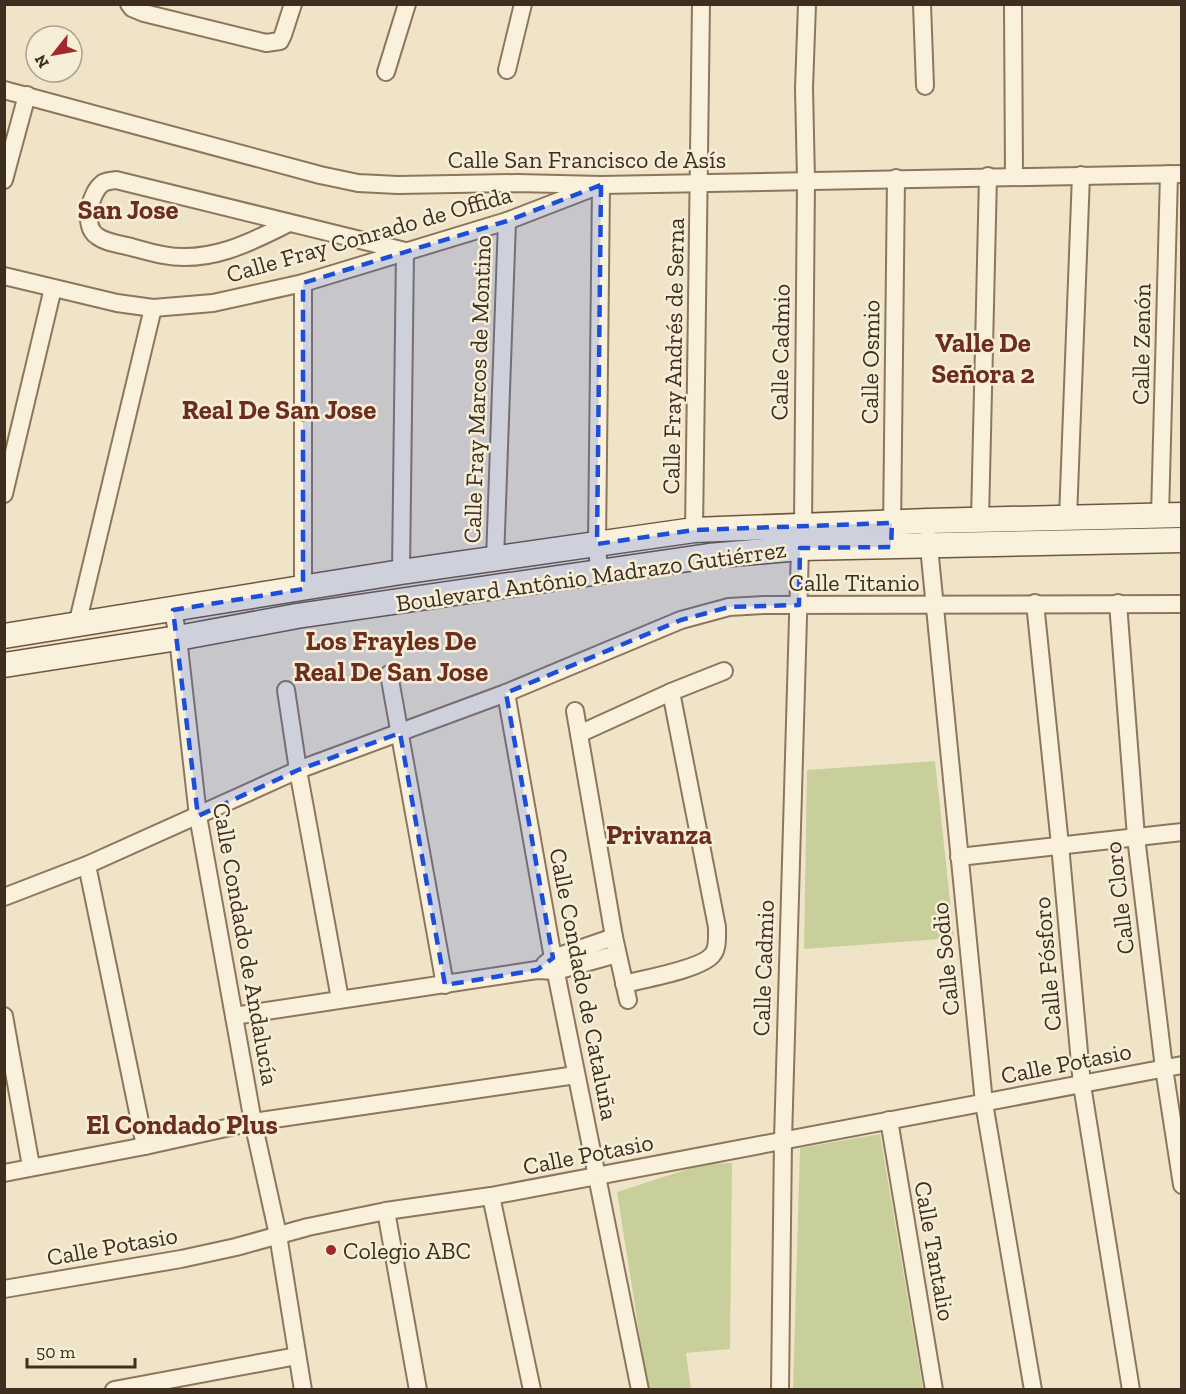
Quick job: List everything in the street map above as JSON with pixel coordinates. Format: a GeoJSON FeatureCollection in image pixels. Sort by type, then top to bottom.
{"type":"FeatureCollection","features":[{"type":"Feature","properties":{"kind":"street"},"geometry":{"type":"LineString","coordinates":[[129,4],[144,14],[266,44],[280,41],[292,4]]}},
{"type":"Feature","properties":{"kind":"street"},"geometry":{"type":"LineString","coordinates":[[386,72],[407,4]]}},
{"type":"Feature","properties":{"kind":"street"},"geometry":{"type":"LineString","coordinates":[[507,70],[523,4]]}},
{"type":"Feature","properties":{"kind":"street","name":"Calle Fray Andrés de Serna"},"geometry":{"type":"LineString","coordinates":[[694,530],[701,4]]}},
{"type":"Feature","properties":{"kind":"street","name":"Calle Cadmio"},"geometry":{"type":"LineString","coordinates":[[780,1389],[788,922],[800,605],[806,180],[804,88],[807,4]]}},
{"type":"Feature","properties":{"kind":"street"},"geometry":{"type":"LineString","coordinates":[[922,4],[925,86]]}},
{"type":"Feature","properties":{"kind":"street"},"geometry":{"type":"LineString","coordinates":[[1013,4],[1014,176]]}},
{"type":"Feature","properties":{"kind":"street","name":"Calle San Francisco de Asís"},"geometry":{"type":"LineString","coordinates":[[4,90],[309,172],[358,183],[601,185],[1175,174]]}},
{"type":"Feature","properties":{"kind":"street"},"geometry":{"type":"LineString","coordinates":[[4,180],[27,95]]}},
{"type":"Feature","properties":{"kind":"street","name":"Calle Zenón"},"geometry":{"type":"LineString","coordinates":[[1171,515],[1175,174]]}},
{"type":"Feature","properties":{"kind":"street"},"geometry":{"type":"LineString","coordinates":[[1068,518],[1081,175]]}},
{"type":"Feature","properties":{"kind":"street"},"geometry":{"type":"LineString","coordinates":[[980,519],[988,176]]}},
{"type":"Feature","properties":{"kind":"street","name":"Calle Osmio"},"geometry":{"type":"LineString","coordinates":[[891,547],[896,178]]}},
{"type":"Feature","properties":{"kind":"street"},"geometry":{"type":"LineString","coordinates":[[289,223],[242,246],[221,252],[178,256],[164,255],[107,241],[96,236],[90,229],[88,219],[97,189],[108,181],[116,180],[405,251],[400,572]]}},
{"type":"Feature","properties":{"kind":"street"},"geometry":{"type":"LineString","coordinates":[[599,571],[597,544],[601,185]]}},
{"type":"Feature","properties":{"kind":"street","name":"Calle Fray Conrado de Offida"},"geometry":{"type":"LineString","coordinates":[[4,276],[117,303],[153,308],[213,303],[303,283],[507,221],[601,185]]}},
{"type":"Feature","properties":{"kind":"street","name":"Calle Fray Marcos de Montino"},"geometry":{"type":"LineString","coordinates":[[495,560],[507,221]]}},
{"type":"Feature","properties":{"kind":"street"},"geometry":{"type":"LineString","coordinates":[[303,283],[303,589]]}},
{"type":"Feature","properties":{"kind":"street"},"geometry":{"type":"LineString","coordinates":[[4,494],[53,288]]}},
{"type":"Feature","properties":{"kind":"street"},"geometry":{"type":"LineString","coordinates":[[77,625],[153,308]]}},
{"type":"Feature","properties":{"kind":"street","name":"Boulevard Antônio Madrazo Gutiérrez"},"geometry":{"type":"LineString","coordinates":[[4,664],[178,638],[297,616],[709,556],[801,536],[892,523],[1171,515]]}},
{"type":"Feature","properties":{"kind":"street","name":"Calle Sodio"},"geometry":{"type":"LineString","coordinates":[[928,521],[928,546],[984,1103],[1033,1389]]}},
{"type":"Feature","properties":{"kind":"street","name":"Boulevard Antônio Madrazo Gutiérrez"},"geometry":{"type":"LineString","coordinates":[[4,636],[400,572],[694,530],[801,536],[891,547],[1182,540]]}},
{"type":"Feature","properties":{"kind":"street","name":"Calle Fósforo"},"geometry":{"type":"LineString","coordinates":[[1035,603],[1082,1085],[1131,1389]]}},
{"type":"Feature","properties":{"kind":"street","name":"Calle Cloro"},"geometry":{"type":"LineString","coordinates":[[1118,603],[1136,837],[1164,1068],[1182,1185]]}},
{"type":"Feature","properties":{"kind":"street","name":"Calle Titanio"},"geometry":{"type":"LineString","coordinates":[[4,897],[87,865],[298,770],[506,693],[708,611],[729,607],[800,605],[1182,604]]}},
{"type":"Feature","properties":{"kind":"street","name":"Calle Condado de Andalucía"},"geometry":{"type":"LineString","coordinates":[[173,610],[198,816],[253,1122],[278,1235],[303,1389]]}},
{"type":"Feature","properties":{"kind":"street"},"geometry":{"type":"LineString","coordinates":[[579,734],[671,692],[724,671]]}},
{"type":"Feature","properties":{"kind":"street"},"geometry":{"type":"LineString","coordinates":[[389,674],[445,985]]}},
{"type":"Feature","properties":{"kind":"street"},"geometry":{"type":"LineString","coordinates":[[286,690],[298,770],[340,999]]}},
{"type":"Feature","properties":{"kind":"street"},"geometry":{"type":"LineString","coordinates":[[575,711],[617,954],[626,992],[701,963],[714,954],[716,947],[717,927],[671,692]]}},
{"type":"Feature","properties":{"kind":"street","name":"Calle Condado de Cataluña"},"geometry":{"type":"LineString","coordinates":[[506,693],[554,965],[640,1389]]}},
{"type":"Feature","properties":{"kind":"street"},"geometry":{"type":"LineString","coordinates":[[959,857],[1182,832]]}},
{"type":"Feature","properties":{"kind":"street"},"geometry":{"type":"LineString","coordinates":[[87,865],[145,1146]]}},
{"type":"Feature","properties":{"kind":"street"},"geometry":{"type":"LineString","coordinates":[[554,965],[614,937]]}},
{"type":"Feature","properties":{"kind":"street"},"geometry":{"type":"LineString","coordinates":[[234,1016],[445,985],[617,954]]}},
{"type":"Feature","properties":{"kind":"street"},"geometry":{"type":"LineString","coordinates":[[4,1016],[31,1166]]}},
{"type":"Feature","properties":{"kind":"street","name":"Calle Potasio"},"geometry":{"type":"LineString","coordinates":[[4,1289],[181,1259],[236,1247],[308,1227],[387,1212],[491,1197],[1182,1065]]}},
{"type":"Feature","properties":{"kind":"street"},"geometry":{"type":"LineString","coordinates":[[4,1173],[145,1146],[253,1122],[576,1075]]}},
{"type":"Feature","properties":{"kind":"street","name":"Calle Tantalio"},"geometry":{"type":"LineString","coordinates":[[889,1120],[934,1389]]}},
{"type":"Feature","properties":{"kind":"street"},"geometry":{"type":"LineString","coordinates":[[491,1197],[532,1389]]}},
{"type":"Feature","properties":{"kind":"street"},"geometry":{"type":"LineString","coordinates":[[387,1212],[418,1389]]}},
{"type":"Feature","properties":{"kind":"street"},"geometry":{"type":"LineString","coordinates":[[114,1389],[189,1383],[297,1356]]}},
{"type":"Feature","properties":{"kind":"highlighted area"},"geometry":{"type":"Polygon","coordinates":[[[601,185],[597,544],[694,530],[892,523],[891,547],[800,548],[799,605],[729,607],[681,620],[506,693],[553,958],[537,970],[445,985],[400,733],[298,770],[198,816],[173,610],[303,589],[303,283],[507,221],[601,185]]]}},
{"type":"Feature","properties":{"kind":"green space"},"geometry":{"type":"Polygon","coordinates":[[[935,761],[954,938],[804,949],[807,770],[935,761]]]}},
{"type":"Feature","properties":{"kind":"green space"},"geometry":{"type":"Polygon","coordinates":[[[880,1134],[923,1389],[793,1389],[800,1148],[880,1134]]]}},
{"type":"Feature","properties":{"kind":"green space"},"geometry":{"type":"Polygon","coordinates":[[[732,1163],[730,1349],[686,1353],[691,1389],[648,1389],[617,1192],[704,1164],[732,1163]]]}},
{"type":"Feature","properties":{"kind":"place","name":"Colegio ABC"},"geometry":{"type":"Point","coordinates":[331,1250]}},
{"type":"Feature","properties":{"kind":"district","name":"San Jose"},"geometry":{"type":"Point","coordinates":[128,210]}},
{"type":"Feature","properties":{"kind":"district","name":"Valle De Señora 2"},"geometry":{"type":"Point","coordinates":[983,358]}},
{"type":"Feature","properties":{"kind":"district","name":"Real De San Jose"},"geometry":{"type":"Point","coordinates":[279,410]}},
{"type":"Feature","properties":{"kind":"district","name":"Los Frayles De Real De San Jose"},"geometry":{"type":"Point","coordinates":[391,656]}},
{"type":"Feature","properties":{"kind":"district","name":"Privanza"},"geometry":{"type":"Point","coordinates":[659,835]}},
{"type":"Feature","properties":{"kind":"district","name":"El Condado Plus"},"geometry":{"type":"Point","coordinates":[182,1125]}}]}
